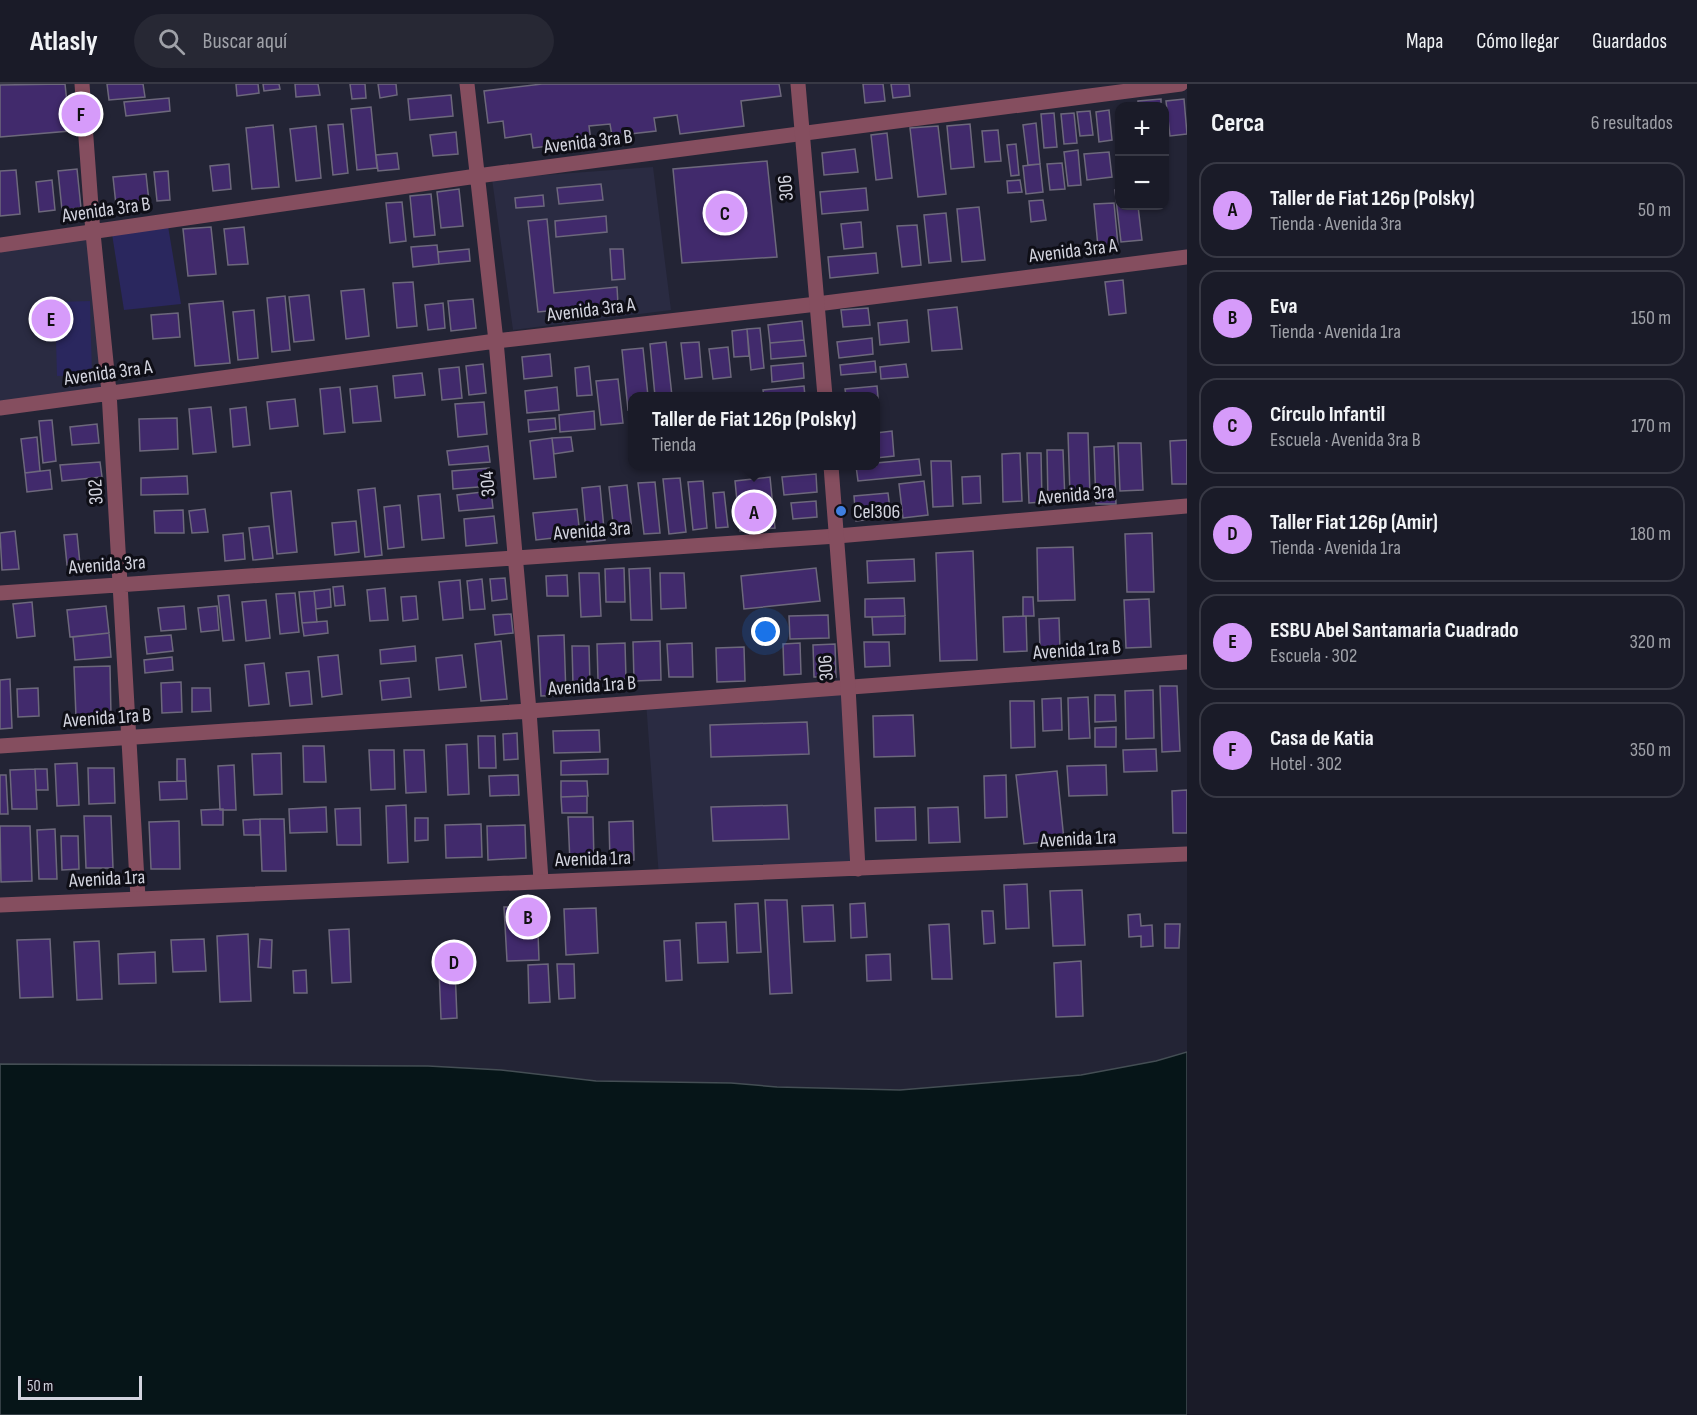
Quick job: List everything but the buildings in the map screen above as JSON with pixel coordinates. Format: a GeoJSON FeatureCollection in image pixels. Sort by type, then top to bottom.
{"type":"FeatureCollection","features":[{"type":"Feature","properties":{"kind":"street","name":"302"},"geometry":{"type":"LineString","coordinates":[[82,84],[93,232],[109,392],[122,584],[138,898]]}},
{"type":"Feature","properties":{"kind":"street","name":"304"},"geometry":{"type":"LineString","coordinates":[[467,84],[496,341],[529,711],[541,880]]}},
{"type":"Feature","properties":{"kind":"street","name":"306"},"geometry":{"type":"LineString","coordinates":[[798,84],[825,392]]}},
{"type":"Feature","properties":{"kind":"street","name":"Avenida 3ra B"},"geometry":{"type":"LineString","coordinates":[[0,245],[477,176],[1181,84]]}},
{"type":"Feature","properties":{"kind":"street","name":"Avenida 3ra A"},"geometry":{"type":"LineString","coordinates":[[0,408],[496,341],[817,304],[1187,256]]}},
{"type":"Feature","properties":{"kind":"street","name":"306"},"geometry":{"type":"LineString","coordinates":[[831,470],[848,687],[858,868]]}},
{"type":"Feature","properties":{"kind":"street","name":"Avenida 3ra"},"geometry":{"type":"LineString","coordinates":[[0,592],[837,536],[1187,506]]}},
{"type":"Feature","properties":{"kind":"street","name":"Avenida 1ra B"},"geometry":{"type":"LineString","coordinates":[[0,746],[529,711],[1187,662]]}},
{"type":"Feature","properties":{"kind":"street","name":"Avenida 1ra"},"geometry":{"type":"LineString","coordinates":[[0,905],[1187,854]]}},
{"type":"Feature","properties":{"kind":"shaded area"},"geometry":{"type":"Polygon","coordinates":[[[653,167],[671,310],[513,330],[492,179],[653,167]]]}},
{"type":"Feature","properties":{"kind":"shaded area"},"geometry":{"type":"Polygon","coordinates":[[[168,226],[181,304],[124,310],[112,234],[168,226]]]}},
{"type":"Feature","properties":{"kind":"shaded area"},"geometry":{"type":"Polygon","coordinates":[[[93,233],[109,392],[0,408],[0,245],[93,233]]]}},
{"type":"Feature","properties":{"kind":"shaded area"},"geometry":{"type":"Polygon","coordinates":[[[90,301],[92,375],[57,376],[55,302],[90,301]]]}},
{"type":"Feature","properties":{"kind":"shaded area"},"geometry":{"type":"Polygon","coordinates":[[[848,687],[858,869],[659,877],[646,702],[848,687]]]}},
{"type":"Feature","properties":{"kind":"shaded area"},"geometry":{"type":"Polygon","coordinates":[[[1187,1052],[1187,1415],[0,1415],[0,1064],[428,1066],[501,1070],[596,1081],[731,1083],[777,1087],[900,1090],[1081,1075],[1156,1061],[1187,1052]]]}},
{"type":"Feature","properties":{"kind":"place","name":"Casa de Katia"},"geometry":{"type":"Point","coordinates":[81,114]}},
{"type":"Feature","properties":{"kind":"place","name":"Círculo Infantil"},"geometry":{"type":"Point","coordinates":[725,213]}},
{"type":"Feature","properties":{"kind":"place","name":"ESBU Abel Santamaria Cuadrado"},"geometry":{"type":"Point","coordinates":[51,319]}},
{"type":"Feature","properties":{"kind":"place","name":"Cel306"},"geometry":{"type":"Point","coordinates":[841,511]}},
{"type":"Feature","properties":{"kind":"place","name":"Taller de Fiat 126p (Polsky)"},"geometry":{"type":"Point","coordinates":[754,512]}},
{"type":"Feature","properties":{"kind":"place","name":"Eva"},"geometry":{"type":"Point","coordinates":[528,917]}},
{"type":"Feature","properties":{"kind":"place","name":"Taller Fiat 126p (Amir)"},"geometry":{"type":"Point","coordinates":[454,962]}}]}
